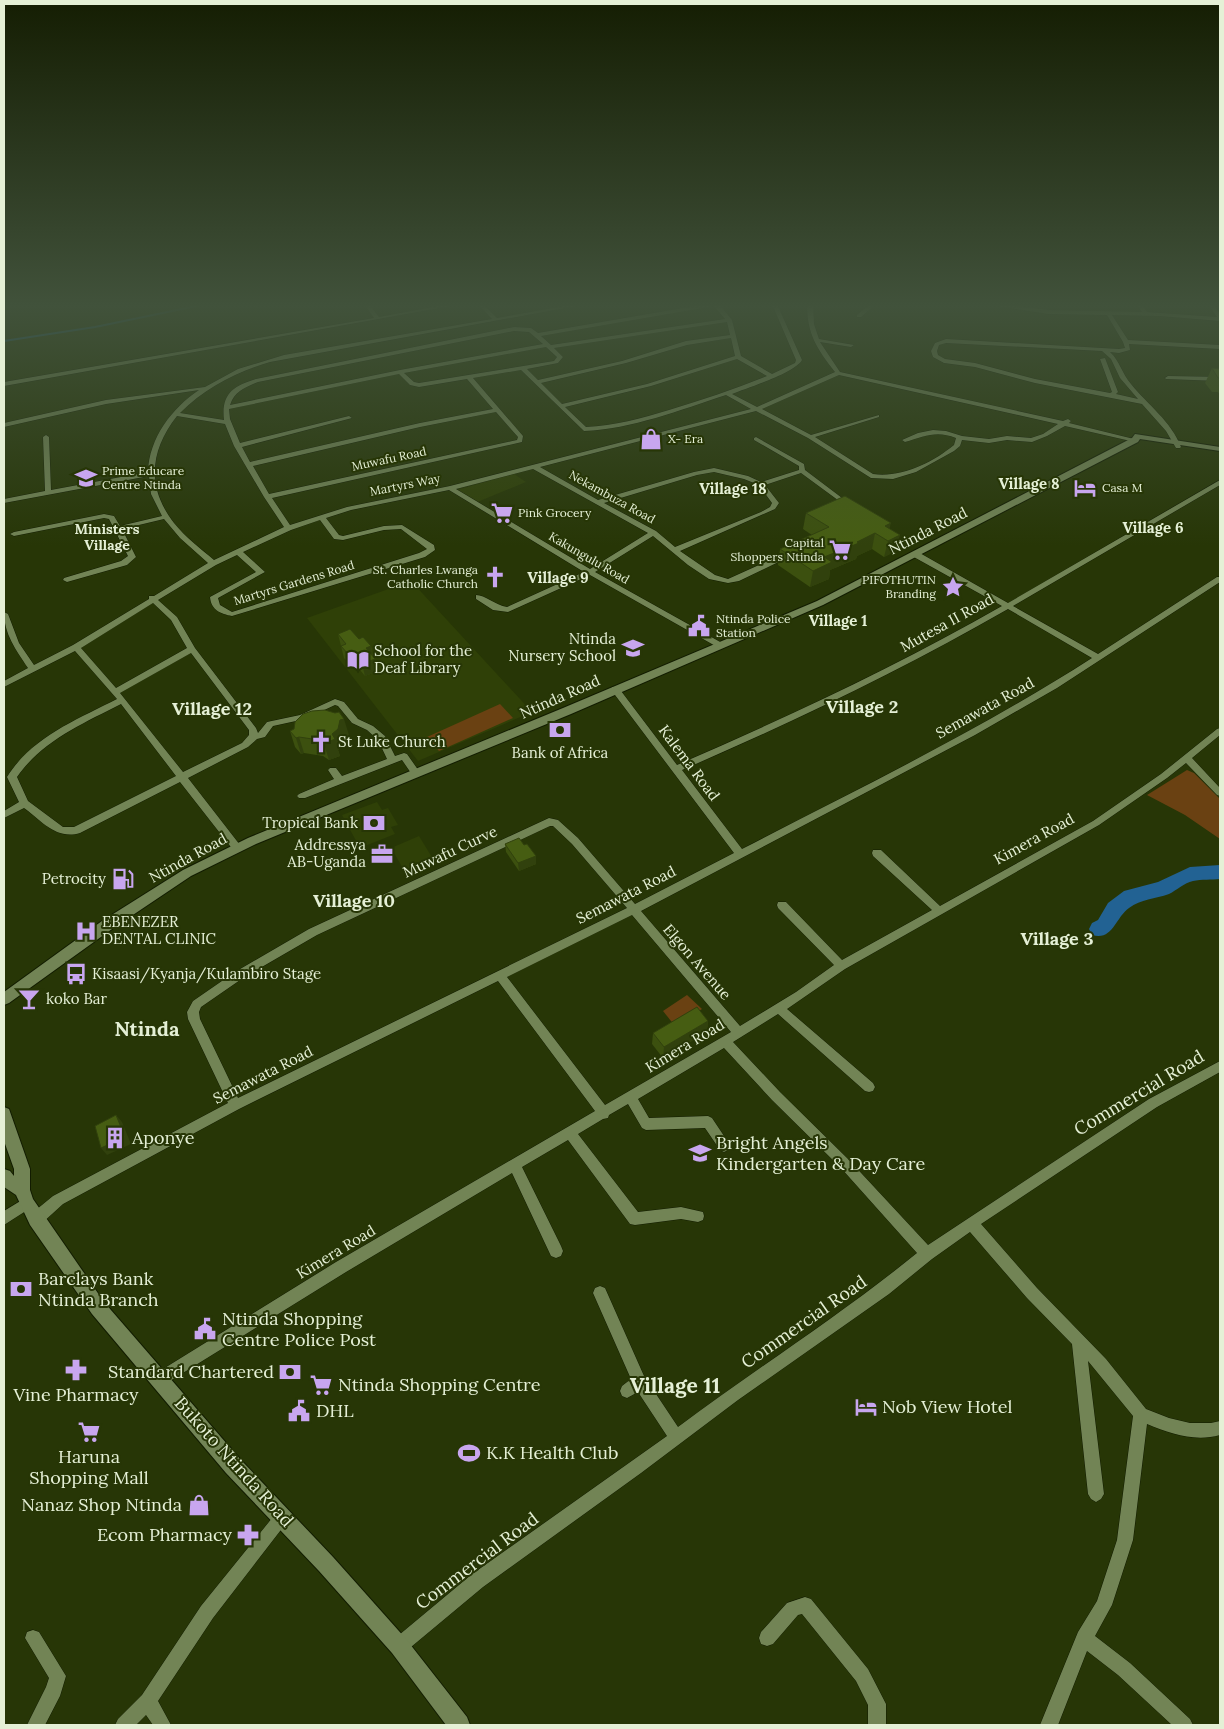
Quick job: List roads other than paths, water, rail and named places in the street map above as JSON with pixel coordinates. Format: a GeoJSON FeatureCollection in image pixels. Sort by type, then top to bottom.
{"type":"FeatureCollection","features":[{"type":"Feature","properties":{"kind":"main road"},"geometry":{"type":"LineString","coordinates":[[1137,438],[1220,454]]}},
{"type":"Feature","properties":{"kind":"main road","name":"Ntinda Road"},"geometry":{"type":"LineString","coordinates":[[4,999],[138,904],[187,873],[237,848],[567,711],[820,603],[1137,438]]}},
{"type":"Feature","properties":{"kind":"main road"},"geometry":{"type":"LineString","coordinates":[[1177,445],[1220,449]]}},
{"type":"Feature","properties":{"kind":"main road"},"geometry":{"type":"LineString","coordinates":[[4,984],[24,983]]}},
{"type":"Feature","properties":{"kind":"main road"},"geometry":{"type":"LineString","coordinates":[[4,1114],[9,1135],[22,1169],[28,1204]]}},
{"type":"Feature","properties":{"kind":"main road","name":"Bukoto Ntinda Road"},"geometry":{"type":"LineString","coordinates":[[4,1176],[28,1204],[98,1308],[233,1466],[399,1646],[458,1725]]}},
{"type":"Feature","properties":{"kind":"street"},"geometry":{"type":"LineString","coordinates":[[210,385],[193,396],[175,414],[164,430],[154,448],[150,474],[166,517],[186,540],[213,563]]}},
{"type":"Feature","properties":{"kind":"street"},"geometry":{"type":"LineString","coordinates":[[247,385],[231,394],[226,408],[227,422],[237,446],[288,528]]}},
{"type":"Feature","properties":{"kind":"street"},"geometry":{"type":"LineString","coordinates":[[226,408],[339,385]]}},
{"type":"Feature","properties":{"kind":"street"},"geometry":{"type":"LineString","coordinates":[[476,385],[498,410]]}},
{"type":"Feature","properties":{"kind":"street"},"geometry":{"type":"LineString","coordinates":[[541,385],[583,427],[593,429],[644,419],[748,385]]}},
{"type":"Feature","properties":{"kind":"street"},"geometry":{"type":"LineString","coordinates":[[561,406],[649,385]]}},
{"type":"Feature","properties":{"kind":"street","name":"Martyrs Way"},"geometry":{"type":"LineString","coordinates":[[4,684],[76,647],[152,598],[213,563],[288,528],[350,508],[450,488],[757,409],[812,385]]}},
{"type":"Feature","properties":{"kind":"street"},"geometry":{"type":"LineString","coordinates":[[896,385],[1137,438]]}},
{"type":"Feature","properties":{"kind":"street"},"geometry":{"type":"LineString","coordinates":[[1055,385],[1146,403]]}},
{"type":"Feature","properties":{"kind":"street"},"geometry":{"type":"LineString","coordinates":[[1111,395],[1115,392],[1112,385]]}},
{"type":"Feature","properties":{"kind":"street"},"geometry":{"type":"LineString","coordinates":[[1129,385],[1146,403],[1177,445]]}},
{"type":"Feature","properties":{"kind":"street"},"geometry":{"type":"LineString","coordinates":[[4,425],[106,402],[204,388]]}},
{"type":"Feature","properties":{"kind":"street"},"geometry":{"type":"LineString","coordinates":[[726,393],[810,437],[871,476],[891,479],[908,473],[952,450],[957,446],[961,438]]}},
{"type":"Feature","properties":{"kind":"street"},"geometry":{"type":"LineString","coordinates":[[248,464],[420,425],[498,410]]}},
{"type":"Feature","properties":{"kind":"street","name":"Muwafu Road"},"geometry":{"type":"LineString","coordinates":[[267,497],[520,441],[522,437],[498,410]]}},
{"type":"Feature","properties":{"kind":"street"},"geometry":{"type":"LineString","coordinates":[[175,414],[227,422]]}},
{"type":"Feature","properties":{"kind":"street"},"geometry":{"type":"LineString","coordinates":[[810,437],[877,416]]}},
{"type":"Feature","properties":{"kind":"street"},"geometry":{"type":"LineString","coordinates":[[237,446],[349,418]]}},
{"type":"Feature","properties":{"kind":"street"},"geometry":{"type":"LineString","coordinates":[[905,440],[936,430],[961,438],[984,441],[1007,438],[1032,440],[1067,423]]}},
{"type":"Feature","properties":{"kind":"street"},"geometry":{"type":"LineString","coordinates":[[46,437],[48,493]]}},
{"type":"Feature","properties":{"kind":"street"},"geometry":{"type":"LineString","coordinates":[[756,439],[802,465],[802,472]]}},
{"type":"Feature","properties":{"kind":"street","name":"Nekambuza Road"},"geometry":{"type":"LineString","coordinates":[[535,467],[653,533],[712,577],[728,581],[802,550]]}},
{"type":"Feature","properties":{"kind":"street"},"geometry":{"type":"LineString","coordinates":[[598,502],[696,473],[714,470],[746,477],[761,484],[776,503],[773,508],[674,550]]}},
{"type":"Feature","properties":{"kind":"street"},"geometry":{"type":"LineString","coordinates":[[761,484],[802,472]]}},
{"type":"Feature","properties":{"kind":"street"},"geometry":{"type":"LineString","coordinates":[[802,472],[848,505]]}},
{"type":"Feature","properties":{"kind":"street"},"geometry":{"type":"LineString","coordinates":[[4,501],[150,474]]}},
{"type":"Feature","properties":{"kind":"street","name":"Mutesa II Road"},"geometry":{"type":"LineString","coordinates":[[676,769],[841,694],[916,656],[1008,606],[1220,482]]}},
{"type":"Feature","properties":{"kind":"street","name":"Kakungulu Road"},"geometry":{"type":"LineString","coordinates":[[450,488],[590,572],[719,646]]}},
{"type":"Feature","properties":{"kind":"street"},"geometry":{"type":"LineString","coordinates":[[14,534],[104,516],[112,518],[119,528],[132,558],[124,563],[67,580]]}},
{"type":"Feature","properties":{"kind":"street","name":"Martyrs Gardens Road"},"geometry":{"type":"LineString","coordinates":[[237,551],[261,572],[214,597],[215,604],[219,610],[232,614],[422,555],[431,550],[431,547],[424,541],[402,527],[384,528],[343,538],[337,537],[322,516]]}},
{"type":"Feature","properties":{"kind":"street"},"geometry":{"type":"LineString","coordinates":[[119,528],[166,517]]}},
{"type":"Feature","properties":{"kind":"street"},"geometry":{"type":"LineString","coordinates":[[479,597],[496,608],[508,610],[590,572],[653,533]]}},
{"type":"Feature","properties":{"kind":"street"},"geometry":{"type":"LineString","coordinates":[[914,554],[1098,658]]}},
{"type":"Feature","properties":{"kind":"street","name":"Semawata Road"},"geometry":{"type":"LineString","coordinates":[[4,1219],[28,1204],[58,1200],[235,1105],[633,910],[972,733],[1054,686],[1220,579]]}},
{"type":"Feature","properties":{"kind":"street"},"geometry":{"type":"LineString","coordinates":[[152,598],[174,619],[192,649],[253,730],[254,736]]}},
{"type":"Feature","properties":{"kind":"street"},"geometry":{"type":"LineString","coordinates":[[4,614],[16,643],[33,669]]}},
{"type":"Feature","properties":{"kind":"street"},"geometry":{"type":"LineString","coordinates":[[76,647],[122,700],[237,848]]}},
{"type":"Feature","properties":{"kind":"street"},"geometry":{"type":"LineString","coordinates":[[115,692],[192,649]]}},
{"type":"Feature","properties":{"kind":"street","name":"Kalema Road"},"geometry":{"type":"LineString","coordinates":[[615,689],[740,854]]}},
{"type":"Feature","properties":{"kind":"street"},"geometry":{"type":"LineString","coordinates":[[122,700],[73,725],[32,753],[12,777],[24,803],[60,830],[70,832],[245,745],[254,736],[262,735],[270,724],[302,717],[335,702],[341,704],[355,721],[370,728],[382,738],[392,760]]}},
{"type":"Feature","properties":{"kind":"street","name":"Kimera Road"},"geometry":{"type":"LineString","coordinates":[[160,1379],[341,1267],[725,1042],[780,1008],[841,966],[1096,823],[1187,759],[1220,731]]}},
{"type":"Feature","properties":{"kind":"street"},"geometry":{"type":"LineString","coordinates":[[302,796],[404,756],[416,774]]}},
{"type":"Feature","properties":{"kind":"street"},"geometry":{"type":"LineString","coordinates":[[1187,759],[1220,794]]}},
{"type":"Feature","properties":{"kind":"street"},"geometry":{"type":"LineString","coordinates":[[332,770],[340,781]]}},
{"type":"Feature","properties":{"kind":"street"},"geometry":{"type":"LineString","coordinates":[[4,815],[24,803]]}},
{"type":"Feature","properties":{"kind":"street","name":"Muwafu Curve"},"geometry":{"type":"LineString","coordinates":[[235,1105],[192,1012],[197,1004],[239,975],[313,932],[549,822],[555,822],[575,841],[633,910]]}},
{"type":"Feature","properties":{"kind":"street"},"geometry":{"type":"LineString","coordinates":[[877,854],[938,910]]}},
{"type":"Feature","properties":{"kind":"street"},"geometry":{"type":"LineString","coordinates":[[782,905],[841,966]]}},
{"type":"Feature","properties":{"kind":"street","name":"Elgon Avenue"},"geometry":{"type":"LineString","coordinates":[[633,910],[739,1033]]}},
{"type":"Feature","properties":{"kind":"street"},"geometry":{"type":"LineString","coordinates":[[500,975],[604,1114]]}},
{"type":"Feature","properties":{"kind":"street"},"geometry":{"type":"LineString","coordinates":[[780,1008],[869,1086]]}},
{"type":"Feature","properties":{"kind":"street"},"geometry":{"type":"LineString","coordinates":[[725,1042],[776,1096],[845,1164],[928,1254]]}},
{"type":"Feature","properties":{"kind":"street","name":"Commercial Road"},"geometry":{"type":"LineString","coordinates":[[399,1646],[477,1581],[884,1289],[971,1223],[1153,1103],[1220,1066]]}},
{"type":"Feature","properties":{"kind":"street"},"geometry":{"type":"LineString","coordinates":[[631,1098],[646,1124],[708,1122],[724,1146]]}},
{"type":"Feature","properties":{"kind":"street"},"geometry":{"type":"LineString","coordinates":[[570,1133],[635,1219],[681,1213],[698,1216]]}},
{"type":"Feature","properties":{"kind":"street"},"geometry":{"type":"LineString","coordinates":[[514,1164],[556,1251]]}},
{"type":"Feature","properties":{"kind":"street"},"geometry":{"type":"LineString","coordinates":[[971,1223],[1032,1293],[1101,1364],[1141,1414],[1158,1422],[1182,1429],[1214,1430],[1220,1428]]}},
{"type":"Feature","properties":{"kind":"street"},"geometry":{"type":"LineString","coordinates":[[600,1293],[640,1381],[676,1437]]}},
{"type":"Feature","properties":{"kind":"street"},"geometry":{"type":"LineString","coordinates":[[1080,1342],[1096,1494]]}},
{"type":"Feature","properties":{"kind":"street"},"geometry":{"type":"LineString","coordinates":[[627,1391],[640,1381]]}},
{"type":"Feature","properties":{"kind":"street"},"geometry":{"type":"LineString","coordinates":[[1048,1725],[1084,1638],[1104,1605],[1125,1540],[1141,1414]]}},
{"type":"Feature","properties":{"kind":"street"},"geometry":{"type":"LineString","coordinates":[[124,1725],[148,1701],[208,1612],[282,1517]]}},
{"type":"Feature","properties":{"kind":"street"},"geometry":{"type":"LineString","coordinates":[[767,1638],[793,1610],[805,1605],[862,1676],[877,1704],[877,1725]]}},
{"type":"Feature","properties":{"kind":"street"},"geometry":{"type":"LineString","coordinates":[[33,1638],[58,1676],[54,1690],[36,1725]]}},
{"type":"Feature","properties":{"kind":"street"},"geometry":{"type":"LineString","coordinates":[[1084,1638],[1124,1668],[1184,1725]]}},
{"type":"Feature","properties":{"kind":"street"},"geometry":{"type":"LineString","coordinates":[[148,1701],[162,1725]]}},
{"type":"Feature","properties":{"kind":"waterway"},"geometry":{"type":"LineString","coordinates":[[1099,929],[1105,926],[1115,908],[1131,896],[1163,888],[1190,874],[1220,872]]}},
{"type":"Feature","properties":{"kind":"place","name":"X- Era"},"geometry":{"type":"Point","coordinates":[651,439]}},
{"type":"Feature","properties":{"kind":"place","name":"Prime Educare Centre Ntinda"},"geometry":{"type":"Point","coordinates":[86,478]}},
{"type":"Feature","properties":{"kind":"place","name":"Casa M"},"geometry":{"type":"Point","coordinates":[1085,488]}},
{"type":"Feature","properties":{"kind":"place","name":"Pink Grocery"},"geometry":{"type":"Point","coordinates":[502,513]}},
{"type":"Feature","properties":{"kind":"place","name":"Capital Shoppers Ntinda"},"geometry":{"type":"Point","coordinates":[840,550]}},
{"type":"Feature","properties":{"kind":"place","name":"St. Charles Lwanga Catholic Church"},"geometry":{"type":"Point","coordinates":[495,577]}},
{"type":"Feature","properties":{"kind":"place","name":"PIFOTHUTIN Branding"},"geometry":{"type":"Point","coordinates":[953,587]}},
{"type":"Feature","properties":{"kind":"place","name":"Ntinda Police Station"},"geometry":{"type":"Point","coordinates":[699,626]}},
{"type":"Feature","properties":{"kind":"place","name":"Ntinda Nursery School"},"geometry":{"type":"Point","coordinates":[633,648]}},
{"type":"Feature","properties":{"kind":"place","name":"School for the Deaf Library"},"geometry":{"type":"Point","coordinates":[358,660]}},
{"type":"Feature","properties":{"kind":"place","name":"Bank of Africa"},"geometry":{"type":"Point","coordinates":[560,730]}},
{"type":"Feature","properties":{"kind":"place","name":"St Luke Church"},"geometry":{"type":"Point","coordinates":[321,742]}},
{"type":"Feature","properties":{"kind":"place","name":"Tropical Bank"},"geometry":{"type":"Point","coordinates":[374,823]}},
{"type":"Feature","properties":{"kind":"place","name":"Addressya AB-Uganda"},"geometry":{"type":"Point","coordinates":[382,854]}},
{"type":"Feature","properties":{"kind":"place","name":"Petrocity"},"geometry":{"type":"Point","coordinates":[123,879]}},
{"type":"Feature","properties":{"kind":"place","name":"EBENEZER DENTAL CLINIC"},"geometry":{"type":"Point","coordinates":[86,931]}},
{"type":"Feature","properties":{"kind":"place","name":"Kisaasi/Kyanja/Kulambiro Stage"},"geometry":{"type":"Point","coordinates":[76,974]}},
{"type":"Feature","properties":{"kind":"place","name":"koko Bar"},"geometry":{"type":"Point","coordinates":[29,999]}},
{"type":"Feature","properties":{"kind":"place","name":"Aponye"},"geometry":{"type":"Point","coordinates":[115,1138]}},
{"type":"Feature","properties":{"kind":"place","name":"Bright Angels Kindergarten & Day Care"},"geometry":{"type":"Point","coordinates":[700,1153]}},
{"type":"Feature","properties":{"kind":"place","name":"Barclays Bank Ntinda Branch"},"geometry":{"type":"Point","coordinates":[21,1289]}},
{"type":"Feature","properties":{"kind":"place","name":"Ntinda Shopping Centre Police Post"},"geometry":{"type":"Point","coordinates":[205,1329]}},
{"type":"Feature","properties":{"kind":"place","name":"Vine Pharmacy"},"geometry":{"type":"Point","coordinates":[76,1370]}},
{"type":"Feature","properties":{"kind":"place","name":"Standard Chartered"},"geometry":{"type":"Point","coordinates":[290,1372]}},
{"type":"Feature","properties":{"kind":"place","name":"Ntinda Shopping Centre"},"geometry":{"type":"Point","coordinates":[321,1385]}},
{"type":"Feature","properties":{"kind":"place","name":"Nob View Hotel"},"geometry":{"type":"Point","coordinates":[866,1407]}},
{"type":"Feature","properties":{"kind":"place","name":"DHL"},"geometry":{"type":"Point","coordinates":[299,1411]}},
{"type":"Feature","properties":{"kind":"place","name":"Haruna Shopping Mall"},"geometry":{"type":"Point","coordinates":[89,1432]}},
{"type":"Feature","properties":{"kind":"place","name":"K.K Health Club"},"geometry":{"type":"Point","coordinates":[469,1453]}},
{"type":"Feature","properties":{"kind":"place","name":"Nanaz Shop Ntinda"},"geometry":{"type":"Point","coordinates":[199,1505]}},
{"type":"Feature","properties":{"kind":"place","name":"Ecom Pharmacy"},"geometry":{"type":"Point","coordinates":[248,1535]}},
{"type":"Feature","properties":{"kind":"district","name":"Village 8"},"geometry":{"type":"Point","coordinates":[1029,484]}},
{"type":"Feature","properties":{"kind":"district","name":"Village 18"},"geometry":{"type":"Point","coordinates":[733,489]}},
{"type":"Feature","properties":{"kind":"district","name":"Village 6"},"geometry":{"type":"Point","coordinates":[1153,528]}},
{"type":"Feature","properties":{"kind":"district","name":"Ministers Village"},"geometry":{"type":"Point","coordinates":[107,538]}},
{"type":"Feature","properties":{"kind":"district","name":"Village 9"},"geometry":{"type":"Point","coordinates":[558,578]}},
{"type":"Feature","properties":{"kind":"district","name":"Village 1"},"geometry":{"type":"Point","coordinates":[838,621]}},
{"type":"Feature","properties":{"kind":"district","name":"Village 2"},"geometry":{"type":"Point","coordinates":[862,707]}},
{"type":"Feature","properties":{"kind":"district","name":"Village 12"},"geometry":{"type":"Point","coordinates":[212,709]}},
{"type":"Feature","properties":{"kind":"district","name":"Village 10"},"geometry":{"type":"Point","coordinates":[354,901]}},
{"type":"Feature","properties":{"kind":"district","name":"Village 3"},"geometry":{"type":"Point","coordinates":[1057,939]}},
{"type":"Feature","properties":{"kind":"district","name":"Ntinda"},"geometry":{"type":"Point","coordinates":[147,1029]}},
{"type":"Feature","properties":{"kind":"district","name":"Village 11"},"geometry":{"type":"Point","coordinates":[675,1386]}}]}
